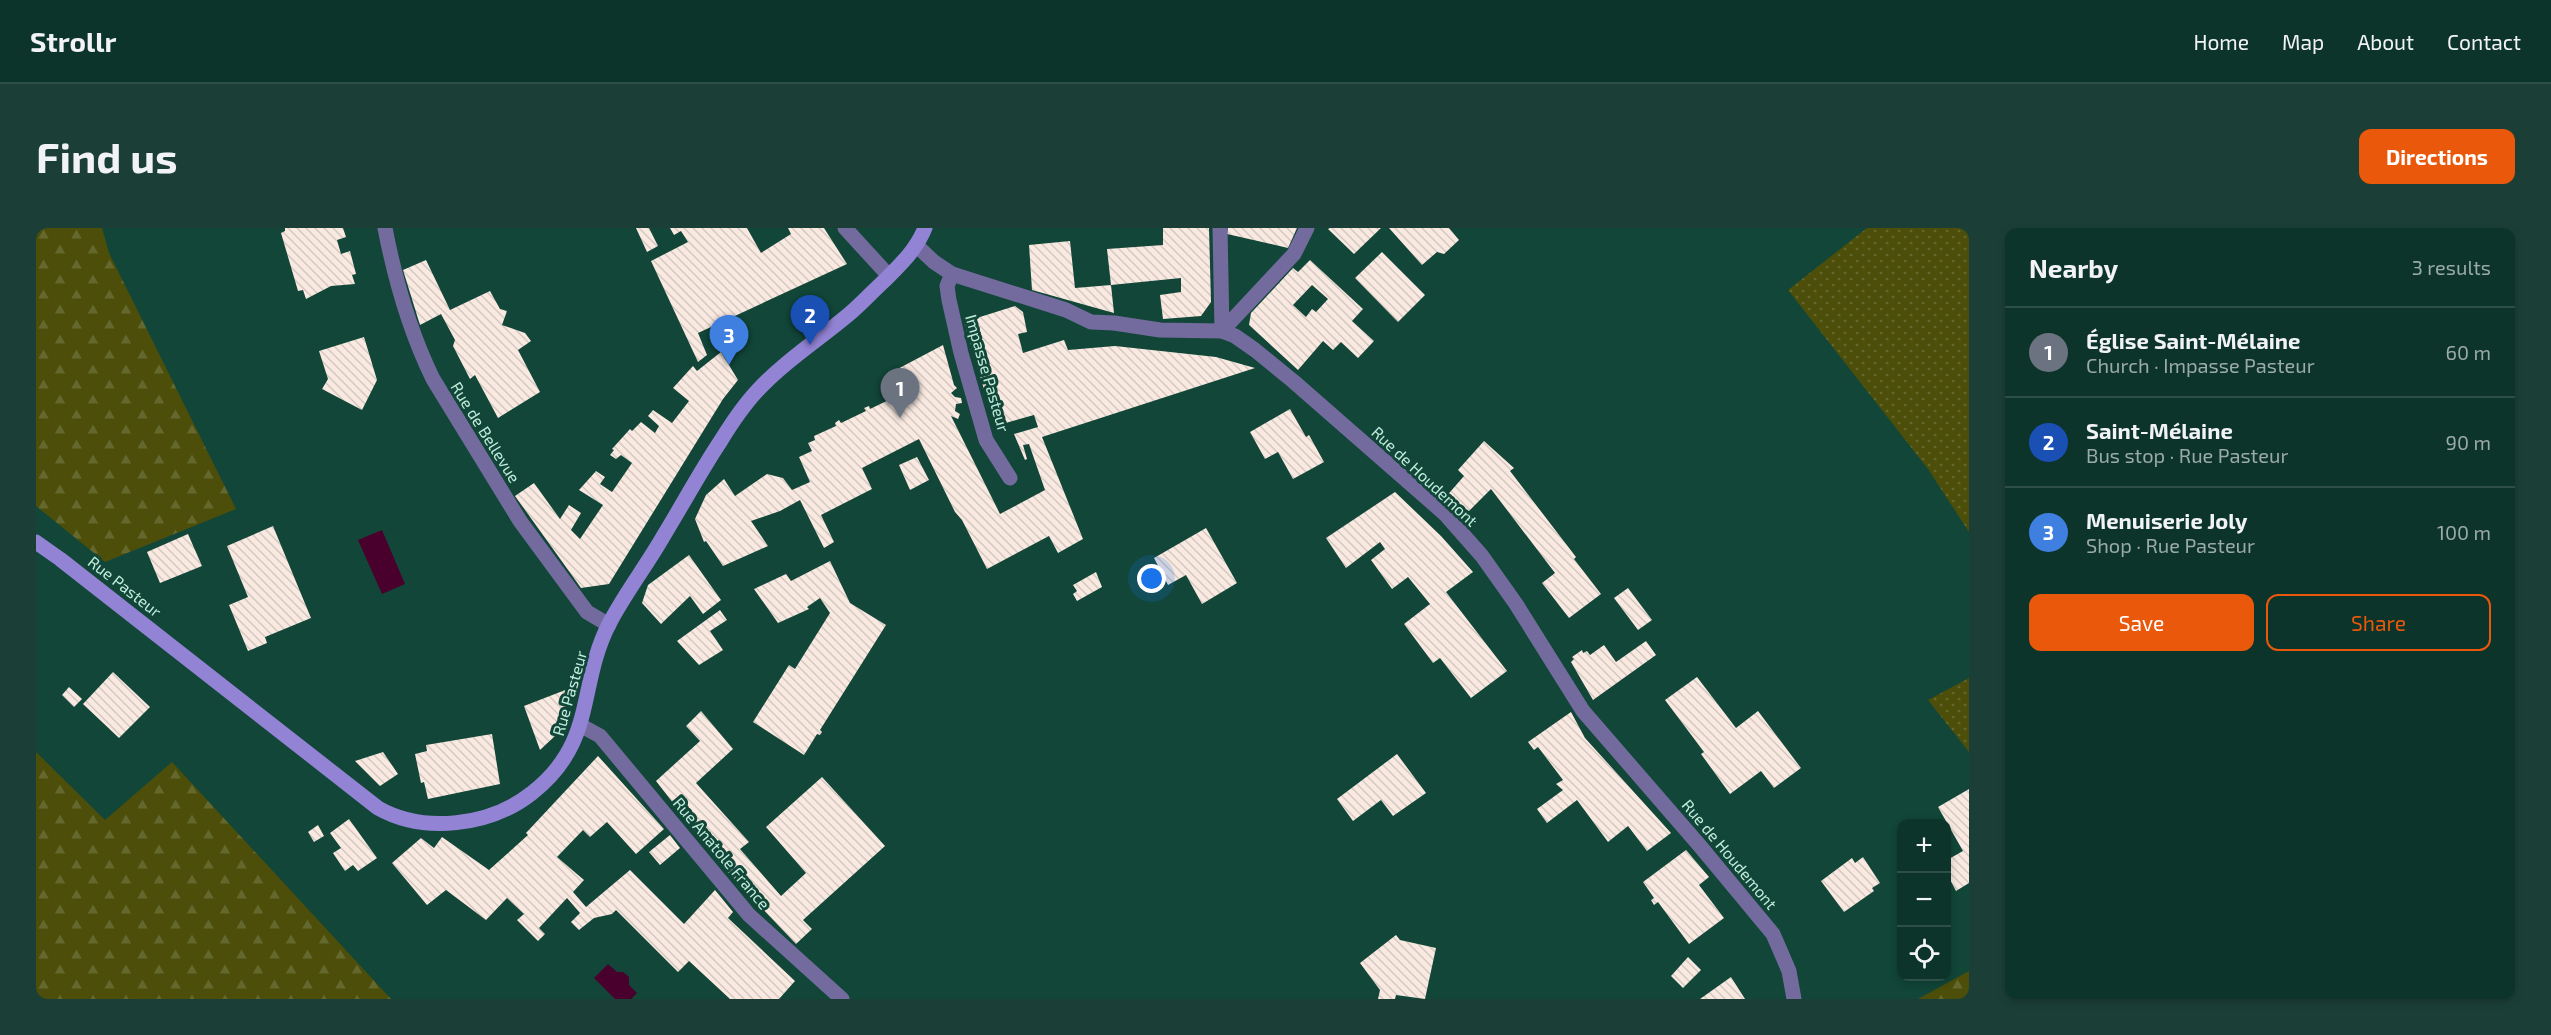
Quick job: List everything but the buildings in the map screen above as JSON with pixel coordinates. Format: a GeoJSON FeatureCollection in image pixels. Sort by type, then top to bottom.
{"type":"FeatureCollection","features":[{"type":"Feature","properties":{"kind":"street","name":"Rue de Bellevue"},"geometry":{"type":"LineString","coordinates":[[385,228],[399,289],[421,354],[433,379],[520,521],[587,612],[609,625]]}},
{"type":"Feature","properties":{"kind":"street"},"geometry":{"type":"LineString","coordinates":[[845,228],[889,276]]}},
{"type":"Feature","properties":{"kind":"street","name":"Rue Pasteur"},"geometry":{"type":"LineString","coordinates":[[36,542],[70,566],[378,808],[399,817],[420,822],[452,823],[486,816],[519,802],[554,773],[568,755],[580,725],[594,669],[609,625],[664,536],[687,493],[740,410],[758,389],[850,313],[889,276],[917,246],[925,228]]}},
{"type":"Feature","properties":{"kind":"street"},"geometry":{"type":"LineString","coordinates":[[1220,228],[1222,331]]}},
{"type":"Feature","properties":{"kind":"street"},"geometry":{"type":"LineString","coordinates":[[1222,331],[1294,254],[1307,228]]}},
{"type":"Feature","properties":{"kind":"street","name":"Rue de Houdemont"},"geometry":{"type":"LineString","coordinates":[[917,246],[934,262],[952,273],[1066,310],[1091,322],[1114,322],[1160,330],[1222,331],[1235,336],[1255,350],[1293,381],[1444,514],[1482,556],[1522,613],[1583,711],[1773,934],[1790,971],[1794,999]]}},
{"type":"Feature","properties":{"kind":"street","name":"Impasse Pasteur"},"geometry":{"type":"LineString","coordinates":[[952,273],[947,286],[961,353],[986,440],[1010,478]]}},
{"type":"Feature","properties":{"kind":"street","name":"Rue Anatole France"},"geometry":{"type":"LineString","coordinates":[[580,725],[600,736],[749,915],[842,999]]}},
{"type":"Feature","properties":{"kind":"green space"},"geometry":{"type":"Polygon","coordinates":[[[36,228],[102,228],[109,253],[236,509],[105,562],[36,506],[36,228]]]}},
{"type":"Feature","properties":{"kind":"green space"},"geometry":{"type":"Polygon","coordinates":[[[1867,228],[1969,228],[1969,532],[1928,469],[1788,290],[1867,228]]]}},
{"type":"Feature","properties":{"kind":"green space"},"geometry":{"type":"Polygon","coordinates":[[[1969,678],[1969,752],[1928,700],[1969,678]]]}},
{"type":"Feature","properties":{"kind":"green space"},"geometry":{"type":"Polygon","coordinates":[[[36,752],[105,820],[172,762],[391,999],[36,999],[36,752]]]}},
{"type":"Feature","properties":{"kind":"green space"},"geometry":{"type":"Polygon","coordinates":[[[1969,971],[1969,999],[1918,999],[1951,981],[1969,971]]]}},
{"type":"Feature","properties":{"kind":"shaded area"},"geometry":{"type":"Polygon","coordinates":[[[382,530],[405,584],[382,594],[358,540],[382,530]]]}},
{"type":"Feature","properties":{"kind":"shaded area"},"geometry":{"type":"Polygon","coordinates":[[[608,964],[617,972],[623,972],[629,977],[629,985],[637,993],[631,999],[615,999],[594,978],[608,964]]]}},
{"type":"Feature","properties":{"kind":"place","name":"Saint-Mélaine"},"geometry":{"type":"Point","coordinates":[810,345]}},
{"type":"Feature","properties":{"kind":"place","name":"Menuiserie Joly"},"geometry":{"type":"Point","coordinates":[729,365]}},
{"type":"Feature","properties":{"kind":"place","name":"Église Saint-Mélaine"},"geometry":{"type":"Point","coordinates":[900,418]}}]}
